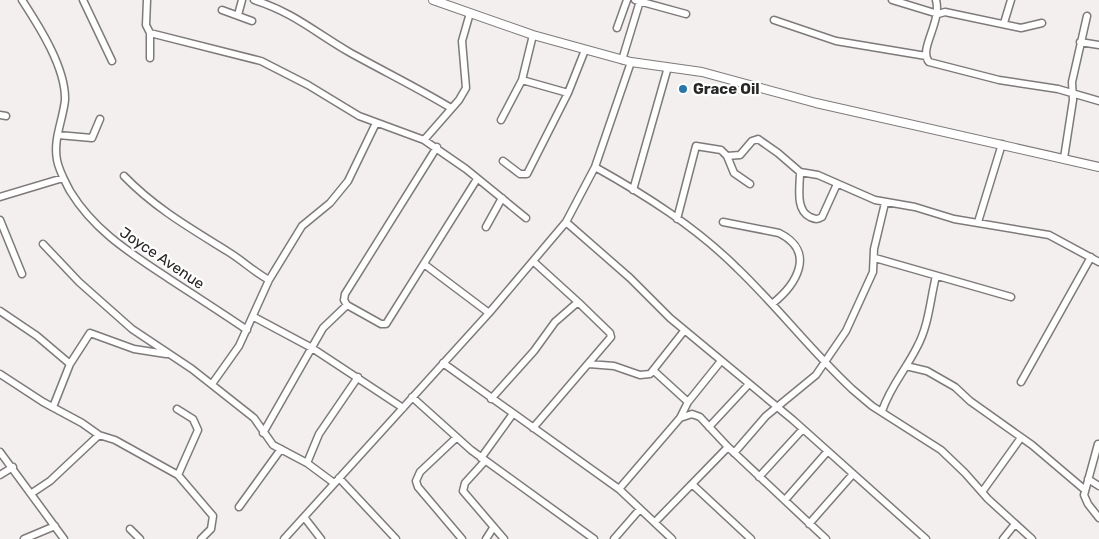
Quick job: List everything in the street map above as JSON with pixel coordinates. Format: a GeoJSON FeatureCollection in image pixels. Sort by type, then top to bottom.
{"type":"FeatureCollection","features":[{"type":"Feature","properties":{"kind":"main road"},"geometry":{"type":"LineString","coordinates":[[433,0],[533,35],[622,60],[668,66],[732,80],[824,105],[1099,167]]}},
{"type":"Feature","properties":{"kind":"street","name":"Joyce Avenue"},"geometry":{"type":"LineString","coordinates":[[22,0],[45,38],[64,86],[65,100],[58,135],[57,161],[63,178],[84,211],[122,248],[247,330]]}},
{"type":"Feature","properties":{"kind":"street"},"geometry":{"type":"LineString","coordinates":[[83,0],[112,61]]}},
{"type":"Feature","properties":{"kind":"street"},"geometry":{"type":"LineString","coordinates":[[146,0],[146,25],[150,33],[150,58]]}},
{"type":"Feature","properties":{"kind":"street"},"geometry":{"type":"LineString","coordinates":[[238,15],[242,0]]}},
{"type":"Feature","properties":{"kind":"street"},"geometry":{"type":"LineString","coordinates":[[258,0],[294,16],[349,51],[396,75],[451,108]]}},
{"type":"Feature","properties":{"kind":"street"},"geometry":{"type":"LineString","coordinates":[[617,28],[628,0]]}},
{"type":"Feature","properties":{"kind":"street"},"geometry":{"type":"LineString","coordinates":[[622,60],[637,0],[686,14]]}},
{"type":"Feature","properties":{"kind":"street"},"geometry":{"type":"LineString","coordinates":[[892,0],[938,14],[945,12],[1022,28],[1042,23]]}},
{"type":"Feature","properties":{"kind":"street"},"geometry":{"type":"LineString","coordinates":[[936,0],[938,14],[927,45],[926,56],[929,62],[942,67],[999,80],[1058,89],[1099,101]]}},
{"type":"Feature","properties":{"kind":"street"},"geometry":{"type":"LineString","coordinates":[[1004,24],[1011,0]]}},
{"type":"Feature","properties":{"kind":"street"},"geometry":{"type":"LineString","coordinates":[[222,10],[252,21]]}},
{"type":"Feature","properties":{"kind":"street"},"geometry":{"type":"LineString","coordinates":[[424,140],[459,100],[466,88],[462,41],[470,12]]}},
{"type":"Feature","properties":{"kind":"street"},"geometry":{"type":"LineString","coordinates":[[1064,158],[1080,42],[1087,16]]}},
{"type":"Feature","properties":{"kind":"street"},"geometry":{"type":"LineString","coordinates":[[774,20],[836,41],[926,56]]}},
{"type":"Feature","properties":{"kind":"street"},"geometry":{"type":"LineString","coordinates":[[150,33],[261,61],[308,85],[359,116],[424,140],[437,147],[526,218]]}},
{"type":"Feature","properties":{"kind":"street"},"geometry":{"type":"LineString","coordinates":[[501,120],[522,80],[533,35]]}},
{"type":"Feature","properties":{"kind":"street"},"geometry":{"type":"LineString","coordinates":[[1080,42],[1099,45]]}},
{"type":"Feature","properties":{"kind":"street"},"geometry":{"type":"LineString","coordinates":[[503,160],[520,174],[527,174],[568,93],[586,50]]}},
{"type":"Feature","properties":{"kind":"street"},"geometry":{"type":"LineString","coordinates":[[284,539],[534,262],[566,222],[595,167],[631,62]]}},
{"type":"Feature","properties":{"kind":"street"},"geometry":{"type":"LineString","coordinates":[[632,190],[668,66]]}},
{"type":"Feature","properties":{"kind":"street"},"geometry":{"type":"LineString","coordinates":[[522,80],[568,93]]}},
{"type":"Feature","properties":{"kind":"street"},"geometry":{"type":"LineString","coordinates":[[58,135],[92,138],[100,119]]}},
{"type":"Feature","properties":{"kind":"street"},"geometry":{"type":"LineString","coordinates":[[212,384],[239,346],[254,317],[269,280],[302,226],[330,203],[348,181],[376,123]]}},
{"type":"Feature","properties":{"kind":"street"},"geometry":{"type":"LineString","coordinates":[[727,156],[741,154],[752,142],[758,139],[800,172],[818,175],[886,203],[915,207],[954,219],[1049,235],[1099,262]]}},
{"type":"Feature","properties":{"kind":"street"},"geometry":{"type":"LineString","coordinates":[[978,222],[1002,144]]}},
{"type":"Feature","properties":{"kind":"street"},"geometry":{"type":"LineString","coordinates":[[677,219],[696,146],[721,150],[727,156],[734,173],[750,184]]}},
{"type":"Feature","properties":{"kind":"street"},"geometry":{"type":"LineString","coordinates":[[437,147],[344,294],[344,300],[347,305],[381,324],[386,324],[477,179]]}},
{"type":"Feature","properties":{"kind":"street"},"geometry":{"type":"LineString","coordinates":[[595,167],[677,219],[713,245],[852,389],[941,450],[1032,539]]}},
{"type":"Feature","properties":{"kind":"street"},"geometry":{"type":"LineString","coordinates":[[800,172],[801,208],[804,214],[815,219],[822,217],[837,184]]}},
{"type":"Feature","properties":{"kind":"street"},"geometry":{"type":"LineString","coordinates":[[124,176],[143,196],[180,223],[226,250],[250,269],[269,280]]}},
{"type":"Feature","properties":{"kind":"street"},"geometry":{"type":"LineString","coordinates":[[0,196],[63,178]]}},
{"type":"Feature","properties":{"kind":"street"},"geometry":{"type":"LineString","coordinates":[[486,227],[502,198]]}},
{"type":"Feature","properties":{"kind":"street"},"geometry":{"type":"LineString","coordinates":[[734,453],[776,407],[797,391],[826,363],[846,331],[873,272],[876,235],[886,203]]}},
{"type":"Feature","properties":{"kind":"street"},"geometry":{"type":"LineString","coordinates":[[0,220],[22,274]]}},
{"type":"Feature","properties":{"kind":"street"},"geometry":{"type":"LineString","coordinates":[[566,222],[630,278],[684,331],[776,407],[926,539]]}},
{"type":"Feature","properties":{"kind":"street"},"geometry":{"type":"LineString","coordinates":[[722,222],[778,233],[786,237],[797,251],[798,274],[790,288],[772,304]]}},
{"type":"Feature","properties":{"kind":"street"},"geometry":{"type":"LineString","coordinates":[[43,244],[119,319],[212,384],[254,418],[270,442],[336,481],[396,539]]}},
{"type":"Feature","properties":{"kind":"street"},"geometry":{"type":"LineString","coordinates":[[1021,382],[1091,257]]}},
{"type":"Feature","properties":{"kind":"street"},"geometry":{"type":"LineString","coordinates":[[875,258],[1011,297]]}},
{"type":"Feature","properties":{"kind":"street"},"geometry":{"type":"LineString","coordinates":[[533,428],[611,337],[610,333],[534,262]]}},
{"type":"Feature","properties":{"kind":"street"},"geometry":{"type":"LineString","coordinates":[[424,264],[489,312]]}},
{"type":"Feature","properties":{"kind":"street"},"geometry":{"type":"LineString","coordinates":[[882,411],[892,385],[917,347],[928,319],[936,276]]}},
{"type":"Feature","properties":{"kind":"street"},"geometry":{"type":"LineString","coordinates":[[491,399],[534,352],[554,322],[578,302]]}},
{"type":"Feature","properties":{"kind":"street"},"geometry":{"type":"LineString","coordinates":[[263,433],[326,323],[347,305]]}},
{"type":"Feature","properties":{"kind":"street"},"geometry":{"type":"LineString","coordinates":[[0,311],[48,345],[70,364]]}},
{"type":"Feature","properties":{"kind":"street"},"geometry":{"type":"LineString","coordinates":[[254,317],[312,348],[403,408]]}},
{"type":"Feature","properties":{"kind":"street"},"geometry":{"type":"LineString","coordinates":[[589,364],[614,366],[640,375],[654,371],[684,331]]}},
{"type":"Feature","properties":{"kind":"street"},"geometry":{"type":"LineString","coordinates":[[53,407],[70,364],[88,335],[92,332],[134,349],[167,354]]}},
{"type":"Feature","properties":{"kind":"street"},"geometry":{"type":"LineString","coordinates":[[619,489],[680,418],[688,402],[721,362]]}},
{"type":"Feature","properties":{"kind":"street"},"geometry":{"type":"LineString","coordinates":[[443,363],[512,415],[619,489],[672,539]]}},
{"type":"Feature","properties":{"kind":"street"},"geometry":{"type":"LineString","coordinates":[[906,366],[927,371],[955,386],[978,407],[1020,439],[1032,445],[1085,490]]}},
{"type":"Feature","properties":{"kind":"street"},"geometry":{"type":"LineString","coordinates":[[654,371],[688,402]]}},
{"type":"Feature","properties":{"kind":"street"},"geometry":{"type":"LineString","coordinates":[[0,374],[98,435],[115,440],[178,475],[213,516],[211,530],[201,539]]}},
{"type":"Feature","properties":{"kind":"street"},"geometry":{"type":"LineString","coordinates":[[307,463],[319,434],[358,377]]}},
{"type":"Feature","properties":{"kind":"street"},"geometry":{"type":"LineString","coordinates":[[709,427],[748,384]]}},
{"type":"Feature","properties":{"kind":"street"},"geometry":{"type":"LineString","coordinates":[[412,398],[483,460],[594,539]]}},
{"type":"Feature","properties":{"kind":"street"},"geometry":{"type":"LineString","coordinates":[[177,409],[193,419],[198,425],[198,430],[178,475]]}},
{"type":"Feature","properties":{"kind":"street"},"geometry":{"type":"LineString","coordinates":[[680,418],[688,414],[695,415],[826,539]]}},
{"type":"Feature","properties":{"kind":"street"},"geometry":{"type":"LineString","coordinates":[[504,539],[463,491],[465,484],[512,415]]}},
{"type":"Feature","properties":{"kind":"street"},"geometry":{"type":"LineString","coordinates":[[759,476],[802,430]]}},
{"type":"Feature","properties":{"kind":"street"},"geometry":{"type":"LineString","coordinates":[[32,493],[50,481],[98,435]]}},
{"type":"Feature","properties":{"kind":"street"},"geometry":{"type":"LineString","coordinates":[[456,438],[420,472],[416,481],[418,487],[462,539]]}},
{"type":"Feature","properties":{"kind":"street"},"geometry":{"type":"LineString","coordinates":[[982,492],[1020,439]]}},
{"type":"Feature","properties":{"kind":"street"},"geometry":{"type":"LineString","coordinates":[[1098,444],[1085,490],[1086,501],[1099,518]]}},
{"type":"Feature","properties":{"kind":"street"},"geometry":{"type":"LineString","coordinates":[[655,522],[728,447]]}},
{"type":"Feature","properties":{"kind":"street"},"geometry":{"type":"LineString","coordinates":[[239,507],[281,449]]}},
{"type":"Feature","properties":{"kind":"street"},"geometry":{"type":"LineString","coordinates":[[0,452],[13,467],[64,539]]}},
{"type":"Feature","properties":{"kind":"street"},"geometry":{"type":"LineString","coordinates":[[785,500],[827,452]]}},
{"type":"Feature","properties":{"kind":"street"},"geometry":{"type":"LineString","coordinates":[[0,475],[13,467]]}},
{"type":"Feature","properties":{"kind":"street"},"geometry":{"type":"LineString","coordinates":[[809,524],[853,474]]}},
{"type":"Feature","properties":{"kind":"street"},"geometry":{"type":"LineString","coordinates":[[1088,479],[1099,486]]}},
{"type":"Feature","properties":{"kind":"street"},"geometry":{"type":"LineString","coordinates":[[693,485],[751,539]]}},
{"type":"Feature","properties":{"kind":"street"},"geometry":{"type":"LineString","coordinates":[[614,539],[640,509]]}},
{"type":"Feature","properties":{"kind":"street"},"geometry":{"type":"LineString","coordinates":[[304,517],[321,539]]}},
{"type":"Feature","properties":{"kind":"street"},"geometry":{"type":"LineString","coordinates":[[1003,539],[1015,524]]}},
{"type":"Feature","properties":{"kind":"street"},"geometry":{"type":"LineString","coordinates":[[24,539],[55,526]]}},
{"type":"Feature","properties":{"kind":"street"},"geometry":{"type":"LineString","coordinates":[[486,539],[493,528]]}},
{"type":"Feature","properties":{"kind":"street"},"geometry":{"type":"LineString","coordinates":[[130,529],[140,539]]}},
{"type":"Feature","properties":{"kind":"place","name":"Grace Oil"},"geometry":{"type":"Point","coordinates":[683,89]}}]}
